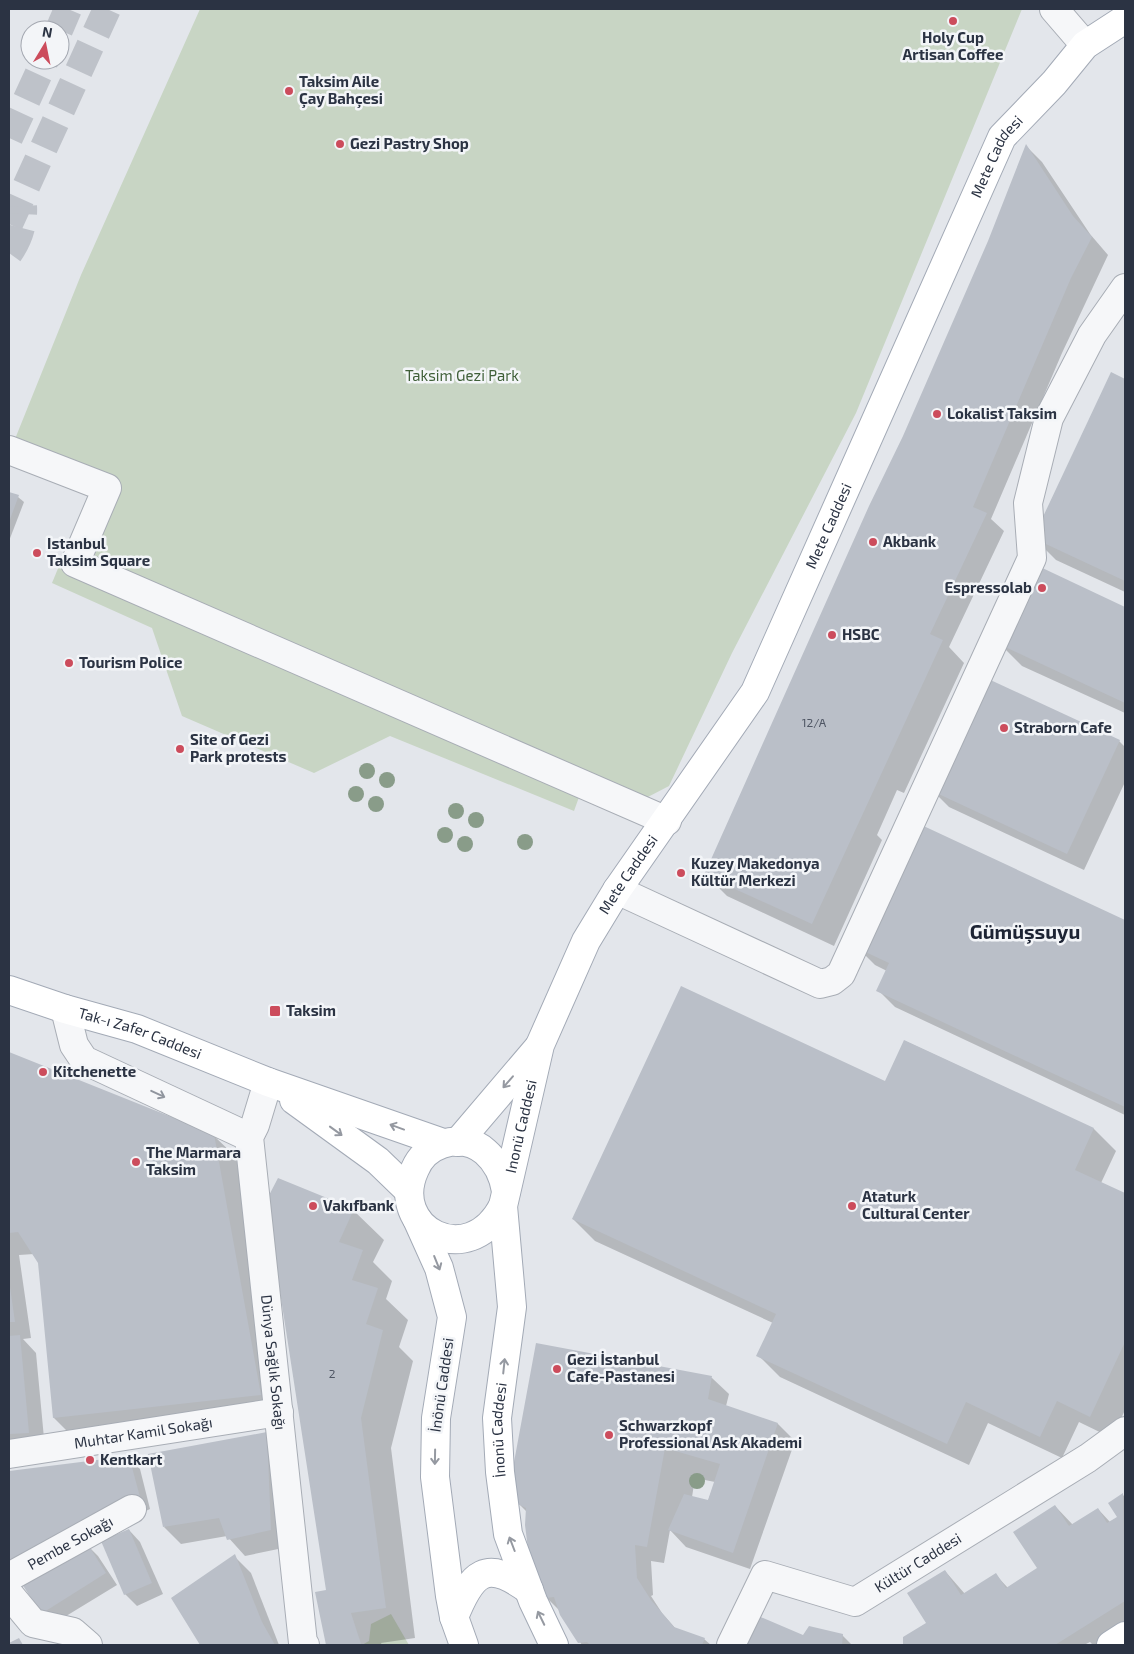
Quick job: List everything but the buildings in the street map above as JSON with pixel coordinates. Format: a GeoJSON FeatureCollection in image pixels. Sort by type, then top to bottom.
{"type":"FeatureCollection","features":[{"type":"Feature","properties":{"kind":"main road","name":"Mete Caddesi"},"geometry":{"type":"LineString","coordinates":[[540,1046],[586,940],[617,890],[667,821],[755,692],[1002,137],[1054,83],[1085,44],[1125,19]]}},
{"type":"Feature","properties":{"kind":"main road","name":"Tak-ı Zafer Caddesi"},"geometry":{"type":"LineString","coordinates":[[9,990],[65,1009],[137,1029],[268,1082]]}},
{"type":"Feature","properties":{"kind":"main road"},"geometry":{"type":"LineString","coordinates":[[268,1082],[450,1143],[473,1144],[486,1152],[497,1163],[503,1176],[504,1198],[496,1220],[485,1231],[471,1237],[456,1240],[440,1237],[427,1230],[417,1219],[410,1205],[408,1190],[418,1162],[429,1151],[450,1143],[540,1046]]}},
{"type":"Feature","properties":{"kind":"main road","name":"Inonü Caddesi"},"geometry":{"type":"LineString","coordinates":[[504,1198],[540,1046]]}},
{"type":"Feature","properties":{"kind":"main road"},"geometry":{"type":"LineString","coordinates":[[268,1082],[378,1161],[408,1190]]}},
{"type":"Feature","properties":{"kind":"main road","name":"İnonü Caddesi"},"geometry":{"type":"LineString","coordinates":[[504,1198],[512,1307],[497,1418],[500,1472],[508,1534],[529,1590],[554,1645]]}},
{"type":"Feature","properties":{"kind":"main road","name":"İnönü Caddesi"},"geometry":{"type":"LineString","coordinates":[[417,1219],[439,1268],[452,1318],[436,1418],[435,1477],[441,1540],[454,1617],[464,1645]]}},
{"type":"Feature","properties":{"kind":"main road"},"geometry":{"type":"LineString","coordinates":[[454,1617],[463,1595],[474,1578],[490,1573],[503,1575],[529,1590]]}},
{"type":"Feature","properties":{"kind":"main road"},"geometry":{"type":"LineString","coordinates":[[1111,1645],[1125,1636]]}},
{"type":"Feature","properties":{"kind":"street"},"geometry":{"type":"LineString","coordinates":[[1054,9],[1085,44]]}},
{"type":"Feature","properties":{"kind":"street"},"geometry":{"type":"LineString","coordinates":[[617,890],[820,984],[832,981],[841,974],[1032,558],[1028,503],[1049,418],[1092,335],[1125,288]]}},
{"type":"Feature","properties":{"kind":"street"},"geometry":{"type":"LineString","coordinates":[[9,450],[108,488],[75,563],[667,821]]}},
{"type":"Feature","properties":{"kind":"street"},"geometry":{"type":"LineString","coordinates":[[65,1009],[74,1045],[84,1060],[249,1137]]}},
{"type":"Feature","properties":{"kind":"street","name":"Dünya Sağlık Sokağı"},"geometry":{"type":"LineString","coordinates":[[268,1082],[255,1125],[249,1137],[290,1533],[303,1643],[306,1645]]}},
{"type":"Feature","properties":{"kind":"street","name":"Muhtar Kamil Sokağı"},"geometry":{"type":"LineString","coordinates":[[9,1454],[278,1412]]}},
{"type":"Feature","properties":{"kind":"street","name":"Kültür Caddesi"},"geometry":{"type":"LineString","coordinates":[[731,1645],[765,1575],[855,1602],[1088,1458],[1125,1431]]}},
{"type":"Feature","properties":{"kind":"street","name":"Pembe Sokağı"},"geometry":{"type":"LineString","coordinates":[[9,1577],[132,1509]]}},
{"type":"Feature","properties":{"kind":"street"},"geometry":{"type":"LineString","coordinates":[[9,1594],[33,1623],[73,1632],[88,1645]]}},
{"type":"Feature","properties":{"kind":"green space","name":"Taksim Gezi Park"},"geometry":{"type":"Polygon","coordinates":[[[200,9],[1022,9],[856,413],[732,653],[669,786],[644,799],[587,775],[574,811],[390,736],[314,773],[182,716],[152,628],[52,583],[98,472],[15,439],[81,275],[200,9]]]}},
{"type":"Feature","properties":{"kind":"green space"},"geometry":{"type":"Polygon","coordinates":[[[391,1614],[409,1645],[362,1645],[369,1641],[371,1624],[391,1614]]]}},
{"type":"Feature","properties":{"kind":"tunnel"},"geometry":{"type":"LineString","coordinates":[[63,20],[68,9]]}},
{"type":"Feature","properties":{"kind":"tunnel"},"geometry":{"type":"LineString","coordinates":[[9,224],[107,9]]}},
{"type":"Feature","properties":{"kind":"tunnel"},"geometry":{"type":"LineString","coordinates":[[9,138],[40,70]]}},
{"type":"Feature","properties":{"kind":"tunnel"},"geometry":{"type":"LineString","coordinates":[[9,253],[20,231],[23,219],[23,206]]}},
{"type":"Feature","properties":{"kind":"place","name":"Holy Cup Artisan Coffee"},"geometry":{"type":"Point","coordinates":[953,21]}},
{"type":"Feature","properties":{"kind":"place","name":"Taksim Aile Çay Bahçesi"},"geometry":{"type":"Point","coordinates":[289,91]}},
{"type":"Feature","properties":{"kind":"place","name":"Gezi Pastry Shop"},"geometry":{"type":"Point","coordinates":[340,144]}},
{"type":"Feature","properties":{"kind":"place","name":"Lokalist Taksim"},"geometry":{"type":"Point","coordinates":[937,414]}},
{"type":"Feature","properties":{"kind":"place","name":"Akbank"},"geometry":{"type":"Point","coordinates":[873,542]}},
{"type":"Feature","properties":{"kind":"place","name":"Istanbul Taksim Square"},"geometry":{"type":"Point","coordinates":[37,553]}},
{"type":"Feature","properties":{"kind":"place","name":"Espressolab"},"geometry":{"type":"Point","coordinates":[1042,588]}},
{"type":"Feature","properties":{"kind":"place","name":"HSBC"},"geometry":{"type":"Point","coordinates":[832,635]}},
{"type":"Feature","properties":{"kind":"place","name":"Tourism Police"},"geometry":{"type":"Point","coordinates":[69,663]}},
{"type":"Feature","properties":{"kind":"place","name":"Straborn Cafe"},"geometry":{"type":"Point","coordinates":[1004,728]}},
{"type":"Feature","properties":{"kind":"place","name":"Site of Gezi Park protests"},"geometry":{"type":"Point","coordinates":[180,749]}},
{"type":"Feature","properties":{"kind":"place","name":"Kuzey Makedonya Kültür Merkezi"},"geometry":{"type":"Point","coordinates":[681,873]}},
{"type":"Feature","properties":{"kind":"place","name":"Taksim"},"geometry":{"type":"Point","coordinates":[275,1011]}},
{"type":"Feature","properties":{"kind":"place","name":"Kitchenette"},"geometry":{"type":"Point","coordinates":[43,1072]}},
{"type":"Feature","properties":{"kind":"place","name":"The Marmara Taksim"},"geometry":{"type":"Point","coordinates":[136,1162]}},
{"type":"Feature","properties":{"kind":"place","name":"Vakıfbank"},"geometry":{"type":"Point","coordinates":[313,1206]}},
{"type":"Feature","properties":{"kind":"place","name":"Ataturk Cultural Center"},"geometry":{"type":"Point","coordinates":[852,1206]}},
{"type":"Feature","properties":{"kind":"place","name":"Gezi İstanbul Cafe-Pastanesi"},"geometry":{"type":"Point","coordinates":[557,1369]}},
{"type":"Feature","properties":{"kind":"place","name":"Schwarzkopf Professional Ask Akademi"},"geometry":{"type":"Point","coordinates":[609,1435]}},
{"type":"Feature","properties":{"kind":"place","name":"Kentkart"},"geometry":{"type":"Point","coordinates":[90,1460]}},
{"type":"Feature","properties":{"kind":"district","name":"Gümüşsuyu"},"geometry":{"type":"Point","coordinates":[1025,932]}}]}
